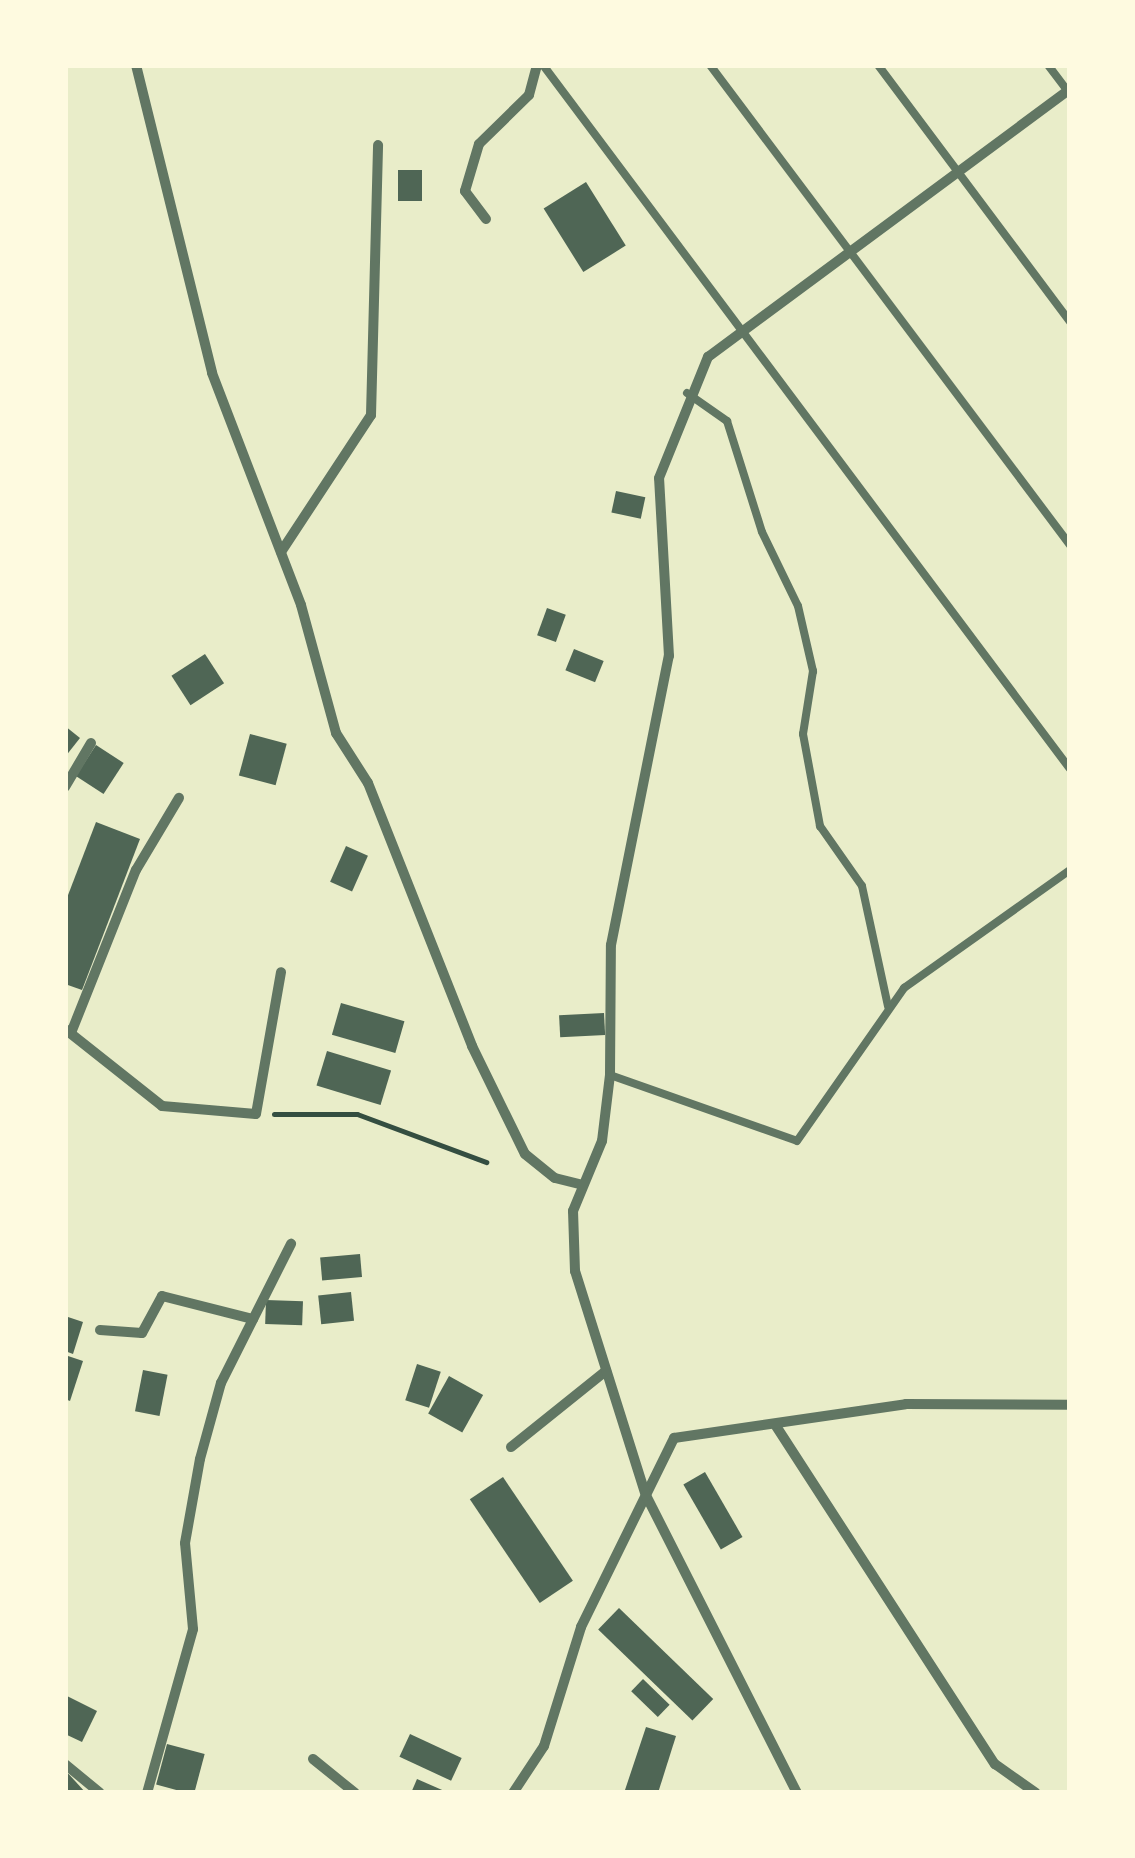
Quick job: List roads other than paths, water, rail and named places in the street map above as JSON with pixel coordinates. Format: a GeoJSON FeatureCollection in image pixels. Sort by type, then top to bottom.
{"type":"FeatureCollection","features":[{"type":"Feature","properties":{"kind":"street"},"geometry":{"type":"LineString","coordinates":[[136,65],[212,372],[282,552],[336,733],[368,783],[472,1046],[525,1154],[555,1178],[583,1185]]}},
{"type":"Feature","properties":{"kind":"street"},"geometry":{"type":"LineString","coordinates":[[486,219],[465,191],[478,144],[529,95],[540,65]]}},
{"type":"Feature","properties":{"kind":"street"},"geometry":{"type":"LineString","coordinates":[[797,1793],[646,1496],[575,1271],[573,1211],[602,1141],[610,1074],[608,970],[668,656],[659,478],[687,393],[708,358],[1069,92]]}},
{"type":"Feature","properties":{"kind":"street"},"geometry":{"type":"LineString","coordinates":[[282,552],[371,415],[378,145]]}},
{"type":"Feature","properties":{"kind":"street"},"geometry":{"type":"LineString","coordinates":[[65,788],[92,743]]}},
{"type":"Feature","properties":{"kind":"street"},"geometry":{"type":"LineString","coordinates":[[179,798],[136,870],[68,1031],[162,1106],[256,1114],[281,972]]}},
{"type":"Feature","properties":{"kind":"street"},"geometry":{"type":"LineString","coordinates":[[147,1793],[193,1629],[185,1543],[200,1459],[253,1319],[291,1244]]}},
{"type":"Feature","properties":{"kind":"street"},"geometry":{"type":"LineString","coordinates":[[100,1330],[142,1333],[162,1296],[253,1319]]}},
{"type":"Feature","properties":{"kind":"street"},"geometry":{"type":"LineString","coordinates":[[511,1447],[606,1371]]}},
{"type":"Feature","properties":{"kind":"street"},"geometry":{"type":"LineString","coordinates":[[513,1793],[544,1746],[580,1627],[646,1496],[656,1461],[689,1430],[776,1426],[906,1404],[1070,1406]]}},
{"type":"Feature","properties":{"kind":"street"},"geometry":{"type":"LineString","coordinates":[[776,1426],[995,1764],[1036,1793]]}},
{"type":"Feature","properties":{"kind":"street"},"geometry":{"type":"LineString","coordinates":[[313,1759],[355,1793]]}},
{"type":"Feature","properties":{"kind":"street"},"geometry":{"type":"LineString","coordinates":[[65,1764],[100,1793]]}},
{"type":"Feature","properties":{"kind":"lane"},"geometry":{"type":"LineString","coordinates":[[540,65],[1070,769]]}},
{"type":"Feature","properties":{"kind":"lane"},"geometry":{"type":"LineString","coordinates":[[710,65],[1070,545]]}},
{"type":"Feature","properties":{"kind":"lane"},"geometry":{"type":"LineString","coordinates":[[878,65],[1070,322]]}},
{"type":"Feature","properties":{"kind":"lane"},"geometry":{"type":"LineString","coordinates":[[1048,65],[1069,92]]}},
{"type":"Feature","properties":{"kind":"lane"},"geometry":{"type":"LineString","coordinates":[[687,393],[728,422],[762,532],[798,606],[813,671],[803,734],[820,826],[862,886],[888,1006]]}},
{"type":"Feature","properties":{"kind":"lane"},"geometry":{"type":"LineString","coordinates":[[610,1074],[797,1141],[888,1006],[1070,870]]}}]}
